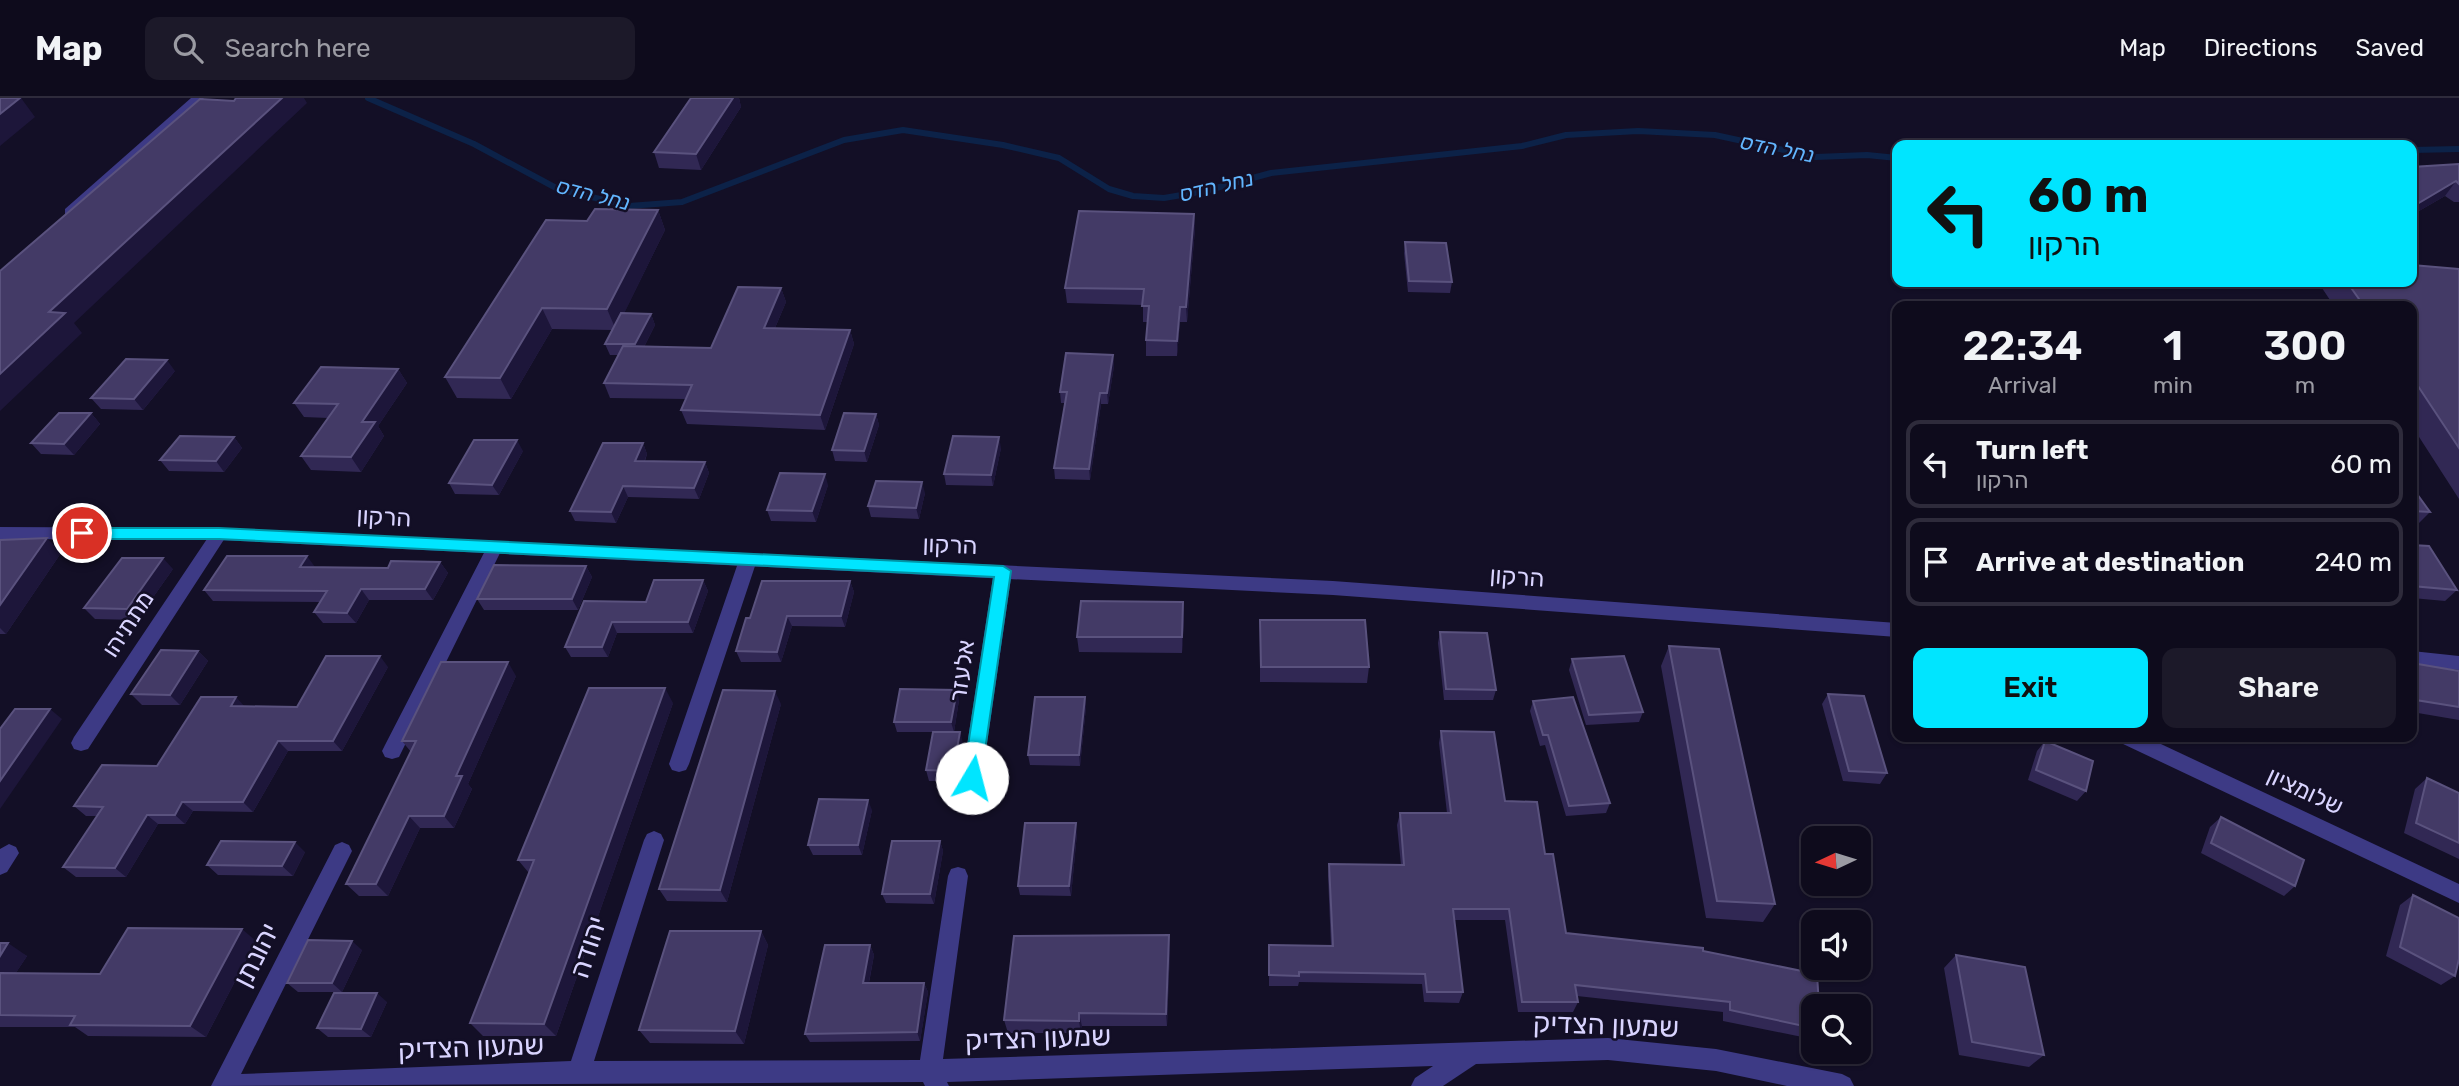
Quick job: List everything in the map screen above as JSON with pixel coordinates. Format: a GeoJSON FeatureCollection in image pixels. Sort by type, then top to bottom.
{"type":"FeatureCollection","features":[{"type":"Feature","properties":{"kind":"street"},"geometry":{"type":"LineString","coordinates":[[57,224],[198,98]]}},
{"type":"Feature","properties":{"kind":"street","name":"הרקון"},"geometry":{"type":"LineString","coordinates":[[0,533],[219,534],[1003,571],[1333,588],[1892,630]]}},
{"type":"Feature","properties":{"kind":"street","name":"מתתיהו"},"geometry":{"type":"LineString","coordinates":[[81,743],[219,534]]}},
{"type":"Feature","properties":{"kind":"street"},"geometry":{"type":"LineString","coordinates":[[392,751],[495,547]]}},
{"type":"Feature","properties":{"kind":"street"},"geometry":{"type":"LineString","coordinates":[[679,764],[748,560]]}},
{"type":"Feature","properties":{"kind":"street","name":"אלעזר"},"geometry":{"type":"LineString","coordinates":[[972,778],[1003,571]]}},
{"type":"Feature","properties":{"kind":"street"},"geometry":{"type":"LineString","coordinates":[[2417,659],[2459,663]]}},
{"type":"Feature","properties":{"kind":"street","name":"שלומציון"},"geometry":{"type":"LineString","coordinates":[[2139,742],[2459,894]]}},
{"type":"Feature","properties":{"kind":"street","name":"יהודה"},"geometry":{"type":"LineString","coordinates":[[579,1073],[654,840]]}},
{"type":"Feature","properties":{"kind":"street","name":"יהונתן"},"geometry":{"type":"LineString","coordinates":[[223,1086],[342,850]]}},
{"type":"Feature","properties":{"kind":"street"},"geometry":{"type":"LineString","coordinates":[[933,1078],[958,876]]}},
{"type":"Feature","properties":{"kind":"street","name":"שמעון הצדיק"},"geometry":{"type":"LineString","coordinates":[[232,1086],[579,1073],[933,1078],[1608,1049],[1716,1060],[1836,1085]]}},
{"type":"Feature","properties":{"kind":"street"},"geometry":{"type":"LineString","coordinates":[[1423,1086],[1471,1055]]}},
{"type":"Feature","properties":{"kind":"building"},"geometry":{"type":"Polygon","coordinates":[[[0,98],[20,98],[0,114],[0,98]]]}},
{"type":"Feature","properties":{"kind":"building"},"geometry":{"type":"Polygon","coordinates":[[[236,98],[282,98],[49,312],[65,313],[0,374],[0,271],[200,99],[234,101],[236,98]]]}},
{"type":"Feature","properties":{"kind":"building"},"geometry":{"type":"Polygon","coordinates":[[[691,98],[733,98],[696,154],[654,152],[691,98]]]}},
{"type":"Feature","properties":{"kind":"building"},"geometry":{"type":"Polygon","coordinates":[[[2459,164],[2459,184],[2456,181],[2417,204],[2417,167],[2459,164]]]}},
{"type":"Feature","properties":{"kind":"building"},"geometry":{"type":"Polygon","coordinates":[[[595,209],[658,210],[607,309],[542,308],[500,378],[445,377],[546,220],[587,221],[595,209]]]}},
{"type":"Feature","properties":{"kind":"building"},"geometry":{"type":"Polygon","coordinates":[[[1079,211],[1194,214],[1186,307],[1180,307],[1177,341],[1146,340],[1149,306],[1142,306],[1144,289],[1065,288],[1079,211]]]}},
{"type":"Feature","properties":{"kind":"building"},"geometry":{"type":"Polygon","coordinates":[[[1405,242],[1446,243],[1452,282],[1409,281],[1405,242]]]}},
{"type":"Feature","properties":{"kind":"building"},"geometry":{"type":"Polygon","coordinates":[[[2417,265],[2459,269],[2459,448],[2417,385],[2417,301],[2360,301],[2351,287],[2417,287],[2417,265]]]}},
{"type":"Feature","properties":{"kind":"building"},"geometry":{"type":"Polygon","coordinates":[[[738,287],[781,288],[764,328],[850,330],[820,415],[681,410],[692,385],[604,383],[623,346],[711,348],[738,287]]]}},
{"type":"Feature","properties":{"kind":"building"},"geometry":{"type":"Polygon","coordinates":[[[621,313],[651,314],[635,344],[605,344],[621,313]]]}},
{"type":"Feature","properties":{"kind":"building"},"geometry":{"type":"Polygon","coordinates":[[[1066,353],[1113,355],[1107,393],[1100,393],[1089,469],[1054,468],[1067,392],[1060,392],[1066,353]]]}},
{"type":"Feature","properties":{"kind":"building"},"geometry":{"type":"Polygon","coordinates":[[[126,359],[167,360],[134,399],[91,398],[126,359]]]}},
{"type":"Feature","properties":{"kind":"building"},"geometry":{"type":"Polygon","coordinates":[[[321,367],[398,369],[362,422],[375,422],[351,457],[301,456],[338,404],[294,403],[321,367]]]}},
{"type":"Feature","properties":{"kind":"building"},"geometry":{"type":"Polygon","coordinates":[[[59,413],[91,413],[64,444],[31,443],[59,413]]]}},
{"type":"Feature","properties":{"kind":"building"},"geometry":{"type":"Polygon","coordinates":[[[844,413],[876,414],[864,451],[832,450],[844,413]]]}},
{"type":"Feature","properties":{"kind":"building"},"geometry":{"type":"Polygon","coordinates":[[[180,436],[234,437],[216,461],[160,460],[180,436]]]}},
{"type":"Feature","properties":{"kind":"building"},"geometry":{"type":"Polygon","coordinates":[[[953,436],[999,437],[991,475],[944,474],[953,436]]]}},
{"type":"Feature","properties":{"kind":"building"},"geometry":{"type":"Polygon","coordinates":[[[474,440],[517,440],[492,485],[449,483],[474,440]]]}},
{"type":"Feature","properties":{"kind":"building"},"geometry":{"type":"Polygon","coordinates":[[[603,443],[643,443],[635,461],[705,462],[694,488],[623,486],[611,512],[570,511],[603,443]]]}},
{"type":"Feature","properties":{"kind":"building"},"geometry":{"type":"Polygon","coordinates":[[[780,473],[825,474],[812,511],[767,510],[780,473]]]}},
{"type":"Feature","properties":{"kind":"building"},"geometry":{"type":"Polygon","coordinates":[[[876,481],[922,482],[916,508],[868,506],[876,481]]]}},
{"type":"Feature","properties":{"kind":"building"},"geometry":{"type":"Polygon","coordinates":[[[2417,494],[2430,512],[2417,511],[2417,494]]]}},
{"type":"Feature","properties":{"kind":"building"},"geometry":{"type":"Polygon","coordinates":[[[47,538],[0,605],[0,540],[47,538]]]}},
{"type":"Feature","properties":{"kind":"building"},"geometry":{"type":"Polygon","coordinates":[[[2417,545],[2429,546],[2457,590],[2417,586],[2417,545]]]}},
{"type":"Feature","properties":{"kind":"building"},"geometry":{"type":"Polygon","coordinates":[[[227,556],[307,556],[300,567],[388,568],[391,561],[440,562],[425,589],[361,589],[347,613],[314,612],[327,591],[204,590],[227,556]]]}},
{"type":"Feature","properties":{"kind":"building"},"geometry":{"type":"Polygon","coordinates":[[[122,558],[163,558],[127,609],[84,608],[122,558]]]}},
{"type":"Feature","properties":{"kind":"building"},"geometry":{"type":"Polygon","coordinates":[[[494,565],[586,566],[572,599],[477,599],[494,565]]]}},
{"type":"Feature","properties":{"kind":"building"},"geometry":{"type":"Polygon","coordinates":[[[654,580],[703,580],[688,622],[612,622],[602,647],[565,647],[584,601],[646,602],[654,580]]]}},
{"type":"Feature","properties":{"kind":"building"},"geometry":{"type":"Polygon","coordinates":[[[762,581],[850,581],[841,616],[787,616],[777,652],[736,651],[746,618],[750,618],[762,581]]]}},
{"type":"Feature","properties":{"kind":"building"},"geometry":{"type":"Polygon","coordinates":[[[1081,601],[1183,602],[1182,637],[1077,637],[1081,601]]]}},
{"type":"Feature","properties":{"kind":"building"},"geometry":{"type":"Polygon","coordinates":[[[1260,620],[1365,620],[1369,667],[1261,667],[1260,620]]]}},
{"type":"Feature","properties":{"kind":"building"},"geometry":{"type":"Polygon","coordinates":[[[1440,632],[1487,633],[1496,690],[1446,689],[1440,632]]]}},
{"type":"Feature","properties":{"kind":"building"},"geometry":{"type":"Polygon","coordinates":[[[1669,646],[1719,649],[1775,904],[1717,901],[1669,646]]]}},
{"type":"Feature","properties":{"kind":"building"},"geometry":{"type":"Polygon","coordinates":[[[161,650],[198,651],[170,695],[131,694],[161,650]]]}},
{"type":"Feature","properties":{"kind":"building"},"geometry":{"type":"Polygon","coordinates":[[[326,656],[380,656],[333,741],[278,741],[243,802],[182,802],[175,815],[147,815],[115,868],[63,867],[103,807],[74,806],[102,765],[157,766],[201,697],[236,697],[231,706],[297,707],[326,656]]]}},
{"type":"Feature","properties":{"kind":"building"},"geometry":{"type":"Polygon","coordinates":[[[1624,656],[1643,712],[1589,715],[1572,659],[1624,656]]]}},
{"type":"Feature","properties":{"kind":"building"},"geometry":{"type":"Polygon","coordinates":[[[441,662],[508,662],[456,776],[462,776],[444,816],[409,816],[376,884],[346,884],[416,741],[402,741],[441,662]]]}},
{"type":"Feature","properties":{"kind":"building"},"geometry":{"type":"Polygon","coordinates":[[[2417,664],[2459,671],[2459,707],[2417,700],[2417,664]]]}},
{"type":"Feature","properties":{"kind":"building"},"geometry":{"type":"Polygon","coordinates":[[[589,688],[665,688],[544,1024],[470,1023],[534,860],[518,860],[589,688]]]}},
{"type":"Feature","properties":{"kind":"building"},"geometry":{"type":"Polygon","coordinates":[[[900,689],[957,690],[951,722],[894,722],[900,689]]]}},
{"type":"Feature","properties":{"kind":"building"},"geometry":{"type":"Polygon","coordinates":[[[723,690],[775,691],[720,890],[659,889],[723,690]]]}},
{"type":"Feature","properties":{"kind":"building"},"geometry":{"type":"Polygon","coordinates":[[[1828,694],[1864,696],[1887,773],[1849,771],[1828,694]]]}},
{"type":"Feature","properties":{"kind":"building"},"geometry":{"type":"Polygon","coordinates":[[[1035,697],[1085,697],[1079,755],[1028,755],[1035,697]]]}},
{"type":"Feature","properties":{"kind":"building"},"geometry":{"type":"Polygon","coordinates":[[[1573,697],[1610,803],[1569,806],[1548,735],[1543,735],[1533,701],[1573,697]]]}},
{"type":"Feature","properties":{"kind":"building"},"geometry":{"type":"Polygon","coordinates":[[[15,709],[50,709],[0,781],[0,729],[15,709]]]}},
{"type":"Feature","properties":{"kind":"building"},"geometry":{"type":"Polygon","coordinates":[[[1441,731],[1494,732],[1505,801],[1537,802],[1545,854],[1553,854],[1566,933],[1703,948],[1703,951],[1801,971],[1801,980],[1817,980],[1818,994],[1801,994],[1801,1025],[1730,1010],[1730,1002],[1575,985],[1578,1002],[1522,1002],[1509,909],[1453,909],[1463,992],[1427,992],[1425,974],[1299,972],[1299,976],[1269,975],[1269,945],[1333,946],[1329,864],[1404,865],[1400,813],[1451,813],[1441,731]]]}},
{"type":"Feature","properties":{"kind":"building"},"geometry":{"type":"Polygon","coordinates":[[[933,732],[960,732],[953,771],[926,770],[933,732]]]}},
{"type":"Feature","properties":{"kind":"building"},"geometry":{"type":"Polygon","coordinates":[[[2045,742],[2093,761],[2086,791],[2036,770],[2045,742]]]}},
{"type":"Feature","properties":{"kind":"building"},"geometry":{"type":"Polygon","coordinates":[[[2427,778],[2459,793],[2459,843],[2416,823],[2427,778]]]}},
{"type":"Feature","properties":{"kind":"building"},"geometry":{"type":"Polygon","coordinates":[[[819,799],[868,800],[858,845],[808,845],[819,799]]]}},
{"type":"Feature","properties":{"kind":"building"},"geometry":{"type":"Polygon","coordinates":[[[2221,817],[2304,860],[2295,886],[2211,843],[2221,817]]]}},
{"type":"Feature","properties":{"kind":"building"},"geometry":{"type":"Polygon","coordinates":[[[1025,823],[1076,823],[1069,886],[1018,886],[1025,823]]]}},
{"type":"Feature","properties":{"kind":"building"},"geometry":{"type":"Polygon","coordinates":[[[221,841],[295,842],[282,866],[207,865],[221,841]]]}},
{"type":"Feature","properties":{"kind":"building"},"geometry":{"type":"Polygon","coordinates":[[[892,841],[940,841],[930,894],[882,894],[892,841]]]}},
{"type":"Feature","properties":{"kind":"building"},"geometry":{"type":"Polygon","coordinates":[[[2413,895],[2459,918],[2459,959],[2455,976],[2400,947],[2413,895]]]}},
{"type":"Feature","properties":{"kind":"building"},"geometry":{"type":"Polygon","coordinates":[[[128,928],[242,929],[190,1026],[70,1025],[75,1016],[0,1015],[0,973],[100,974],[128,928]]]}},
{"type":"Feature","properties":{"kind":"building"},"geometry":{"type":"Polygon","coordinates":[[[670,931],[761,931],[735,1031],[639,1030],[670,931]]]}},
{"type":"Feature","properties":{"kind":"building"},"geometry":{"type":"Polygon","coordinates":[[[1169,935],[1166,1014],[1079,1013],[1079,1021],[1004,1020],[1014,936],[1169,935]]]}},
{"type":"Feature","properties":{"kind":"building"},"geometry":{"type":"Polygon","coordinates":[[[308,940],[352,941],[332,983],[287,983],[308,940]]]}},
{"type":"Feature","properties":{"kind":"building"},"geometry":{"type":"Polygon","coordinates":[[[0,943],[8,943],[0,956],[0,943]]]}},
{"type":"Feature","properties":{"kind":"building"},"geometry":{"type":"Polygon","coordinates":[[[825,945],[870,945],[863,983],[924,983],[917,1032],[805,1034],[825,945]]]}},
{"type":"Feature","properties":{"kind":"building"},"geometry":{"type":"Polygon","coordinates":[[[1956,955],[2025,967],[2044,1055],[1972,1042],[1956,955]]]}},
{"type":"Feature","properties":{"kind":"building"},"geometry":{"type":"Polygon","coordinates":[[[334,993],[377,993],[361,1029],[317,1028],[334,993]]]}},
{"type":"Feature","properties":{"kind":"waterway","name":"נחל הדס"},"geometry":{"type":"LineString","coordinates":[[368,98],[474,144],[558,189],[629,206],[682,202],[844,140],[903,130],[1003,145],[1059,158],[1109,189],[1133,196],[1164,198],[1205,191],[1271,173],[1522,146],[1566,135],[1638,131],[1715,135],[1816,157],[1867,155],[1892,158]]}},
{"type":"Feature","properties":{"kind":"waterway","name":"נחל הדס"},"geometry":{"type":"LineString","coordinates":[[2417,150],[2459,149]]}},
{"type":"Feature","properties":{"kind":"route"},"geometry":{"type":"LineString","coordinates":[[82,533],[219,534],[1003,571],[972,778]]}}]}
